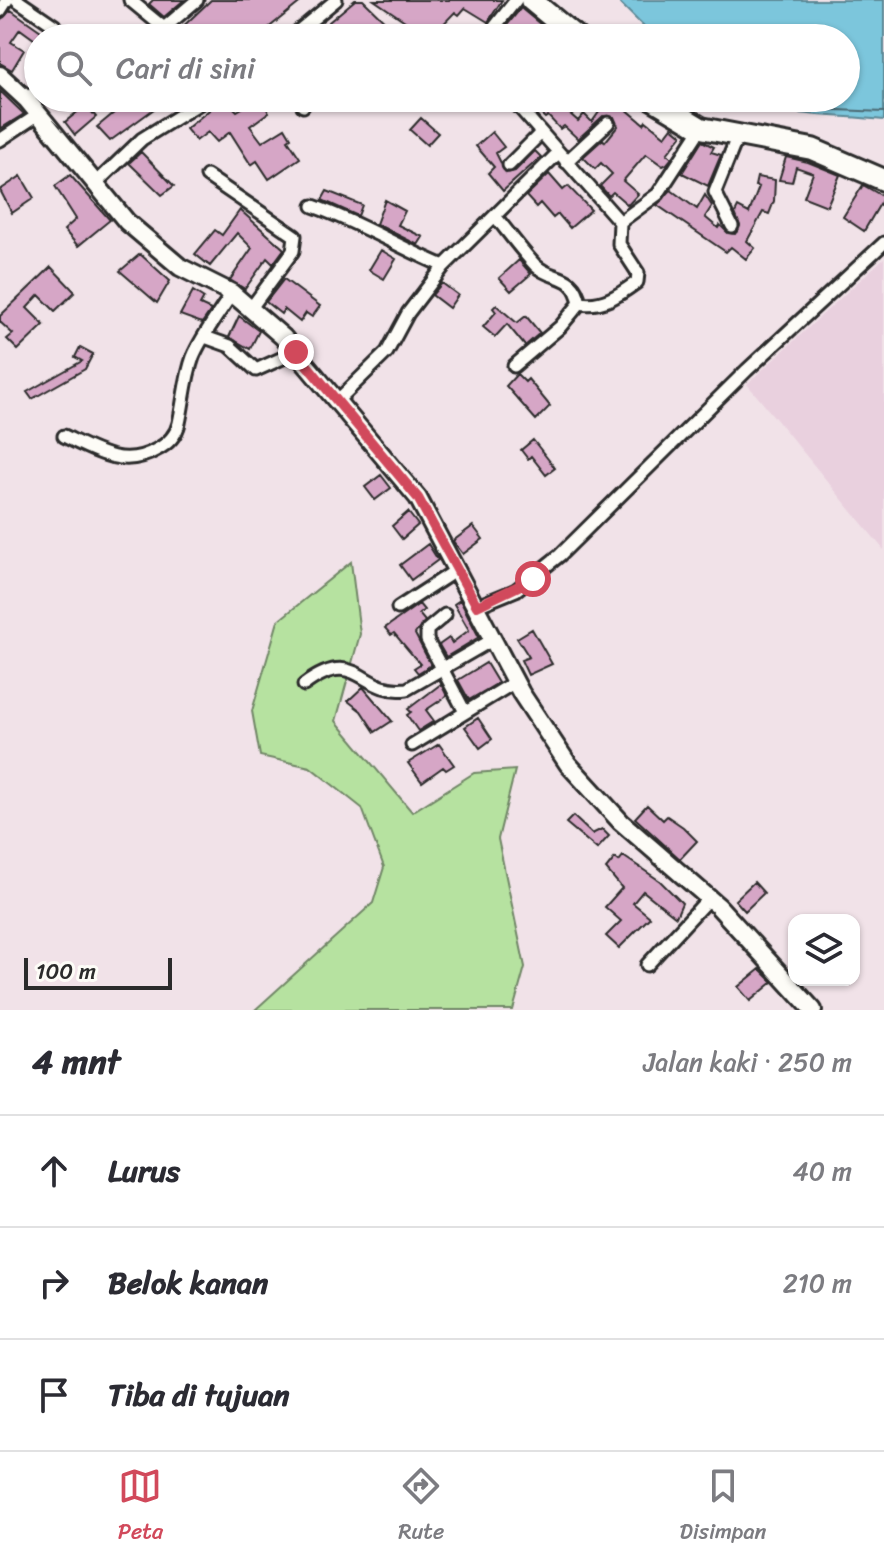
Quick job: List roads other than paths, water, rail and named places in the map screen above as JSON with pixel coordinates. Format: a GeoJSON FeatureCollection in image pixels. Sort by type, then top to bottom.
{"type":"FeatureCollection","features":[{"type":"Feature","properties":{"kind":"highway"},"geometry":{"type":"LineString","coordinates":[[531,0],[560,24]]}},
{"type":"Feature","properties":{"kind":"highway"},"geometry":{"type":"LineString","coordinates":[[674,112],[701,128],[812,149],[884,180]]}},
{"type":"Feature","properties":{"kind":"street"},"geometry":{"type":"LineString","coordinates":[[0,11],[7,0]]}},
{"type":"Feature","properties":{"kind":"street"},"geometry":{"type":"LineString","coordinates":[[17,0],[52,24]]}},
{"type":"Feature","properties":{"kind":"street"},"geometry":{"type":"LineString","coordinates":[[130,0],[159,24]]}},
{"type":"Feature","properties":{"kind":"street"},"geometry":{"type":"LineString","coordinates":[[169,24],[197,0]]}},
{"type":"Feature","properties":{"kind":"street"},"geometry":{"type":"LineString","coordinates":[[307,24],[336,0]]}},
{"type":"Feature","properties":{"kind":"street"},"geometry":{"type":"LineString","coordinates":[[497,24],[516,0]]}},
{"type":"Feature","properties":{"kind":"street"},"geometry":{"type":"LineString","coordinates":[[0,75],[24,89]]}},
{"type":"Feature","properties":{"kind":"street"},"geometry":{"type":"LineString","coordinates":[[94,185],[142,139],[185,112]]}},
{"type":"Feature","properties":{"kind":"street"},"geometry":{"type":"LineString","coordinates":[[523,112],[620,222]]}},
{"type":"Feature","properties":{"kind":"street"},"geometry":{"type":"LineString","coordinates":[[0,140],[39,114],[127,222],[180,267],[232,293],[296,352],[412,489],[458,569],[515,682],[542,726],[588,786],[655,855],[709,898],[813,1010]]}},
{"type":"Feature","properties":{"kind":"street"},"geometry":{"type":"LineString","coordinates":[[337,401],[387,352],[408,313],[444,266],[495,216],[608,123]]}},
{"type":"Feature","properties":{"kind":"street"},"geometry":{"type":"LineString","coordinates":[[580,303],[593,305],[606,301],[637,282],[638,273],[618,241],[620,222],[658,194],[701,128]]}},
{"type":"Feature","properties":{"kind":"street"},"geometry":{"type":"LineString","coordinates":[[509,165],[541,133]]}},
{"type":"Feature","properties":{"kind":"street"},"geometry":{"type":"LineString","coordinates":[[732,226],[715,192],[738,135]]}},
{"type":"Feature","properties":{"kind":"street"},"geometry":{"type":"LineString","coordinates":[[207,176],[295,236],[293,251],[251,308]]}},
{"type":"Feature","properties":{"kind":"street"},"geometry":{"type":"LineString","coordinates":[[313,206],[348,219],[396,246],[444,266]]}},
{"type":"Feature","properties":{"kind":"street"},"geometry":{"type":"LineString","coordinates":[[495,216],[539,269],[567,279],[579,295],[580,303],[560,327],[514,366]]}},
{"type":"Feature","properties":{"kind":"street"},"geometry":{"type":"LineString","coordinates":[[477,606],[516,590],[560,555],[747,370],[884,243]]}},
{"type":"Feature","properties":{"kind":"street"},"geometry":{"type":"LineString","coordinates":[[64,436],[122,460],[141,458],[164,446],[173,438],[178,424],[184,384],[194,354],[232,293]]}},
{"type":"Feature","properties":{"kind":"street"},"geometry":{"type":"LineString","coordinates":[[205,337],[230,346],[256,370],[296,352]]}},
{"type":"Feature","properties":{"kind":"street"},"geometry":{"type":"LineString","coordinates":[[398,608],[458,569]]}},
{"type":"Feature","properties":{"kind":"street"},"geometry":{"type":"LineString","coordinates":[[445,615],[426,634],[465,712]]}},
{"type":"Feature","properties":{"kind":"street"},"geometry":{"type":"LineString","coordinates":[[304,685],[329,669],[339,667],[397,690],[417,684],[492,640]]}},
{"type":"Feature","properties":{"kind":"street"},"geometry":{"type":"LineString","coordinates":[[412,745],[515,682]]}},
{"type":"Feature","properties":{"kind":"street"},"geometry":{"type":"LineString","coordinates":[[647,965],[709,898]]}},
{"type":"Feature","properties":{"kind":"water"},"geometry":{"type":"Polygon","coordinates":[[[617,0],[884,0],[884,120],[794,112],[860,112],[860,24],[641,24],[617,0]]]}}]}
